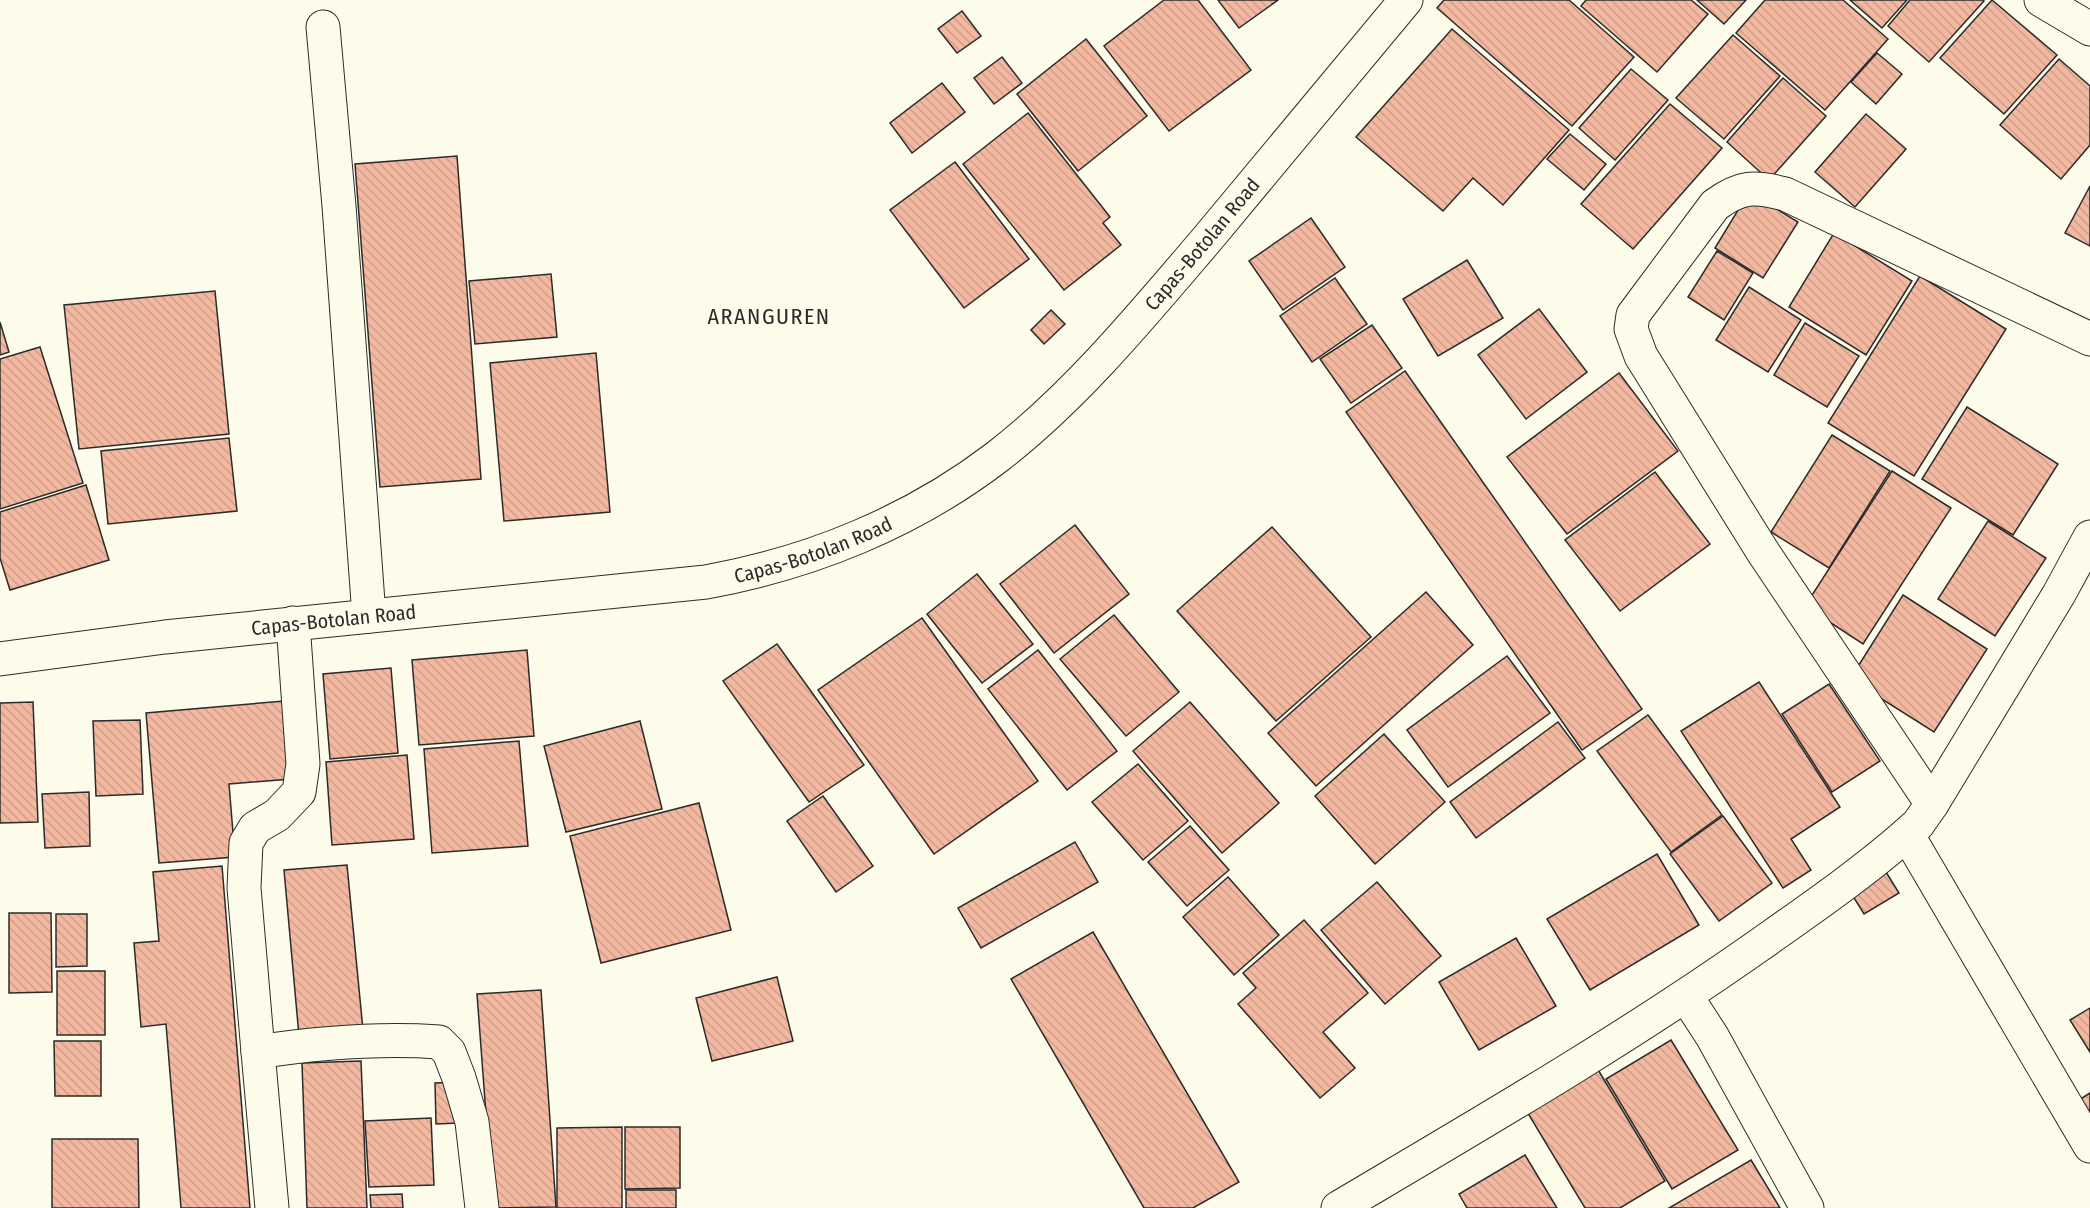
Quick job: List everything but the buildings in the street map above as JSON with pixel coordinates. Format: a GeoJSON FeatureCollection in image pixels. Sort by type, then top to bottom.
{"type":"FeatureCollection","features":[{"type":"Feature","properties":{"kind":"street","name":"Capas-Botolan Road"},"geometry":{"type":"LineString","coordinates":[[0,659],[165,637],[706,582],[750,574],[842,545],[886,525],[941,495],[1004,451],[1043,418],[1159,296],[1406,0]]}},
{"type":"Feature","properties":{"kind":"street"},"geometry":{"type":"LineString","coordinates":[[2041,0],[2090,29]]}},
{"type":"Feature","properties":{"kind":"street"},"geometry":{"type":"LineString","coordinates":[[323,27],[339,206],[369,616]]}},
{"type":"Feature","properties":{"kind":"street"},"geometry":{"type":"LineString","coordinates":[[1932,804],[1764,552],[1641,356],[1631,329],[1633,315],[1715,205],[1730,194],[1745,189],[1764,189],[1785,194],[2090,339]]}},
{"type":"Feature","properties":{"kind":"street"},"geometry":{"type":"LineString","coordinates":[[1338,1208],[1520,1100],[1686,996],[1832,894],[1906,834],[1932,804],[2088,544]]}},
{"type":"Feature","properties":{"kind":"street"},"geometry":{"type":"LineString","coordinates":[[272,1208],[244,888],[246,843],[255,828],[277,815],[299,792],[303,764],[293,624]]}},
{"type":"Feature","properties":{"kind":"street"},"geometry":{"type":"LineString","coordinates":[[1906,834],[2090,1146]]}},
{"type":"Feature","properties":{"kind":"street"},"geometry":{"type":"LineString","coordinates":[[1686,996],[1712,1036],[1807,1208]]}},
{"type":"Feature","properties":{"kind":"street"},"geometry":{"type":"LineString","coordinates":[[258,1052],[301,1045],[376,1041],[438,1042],[449,1052],[471,1122],[483,1208]]}},
{"type":"Feature","properties":{"kind":"district","name":"ARANGUREN"},"geometry":{"type":"Point","coordinates":[769,316]}}]}
